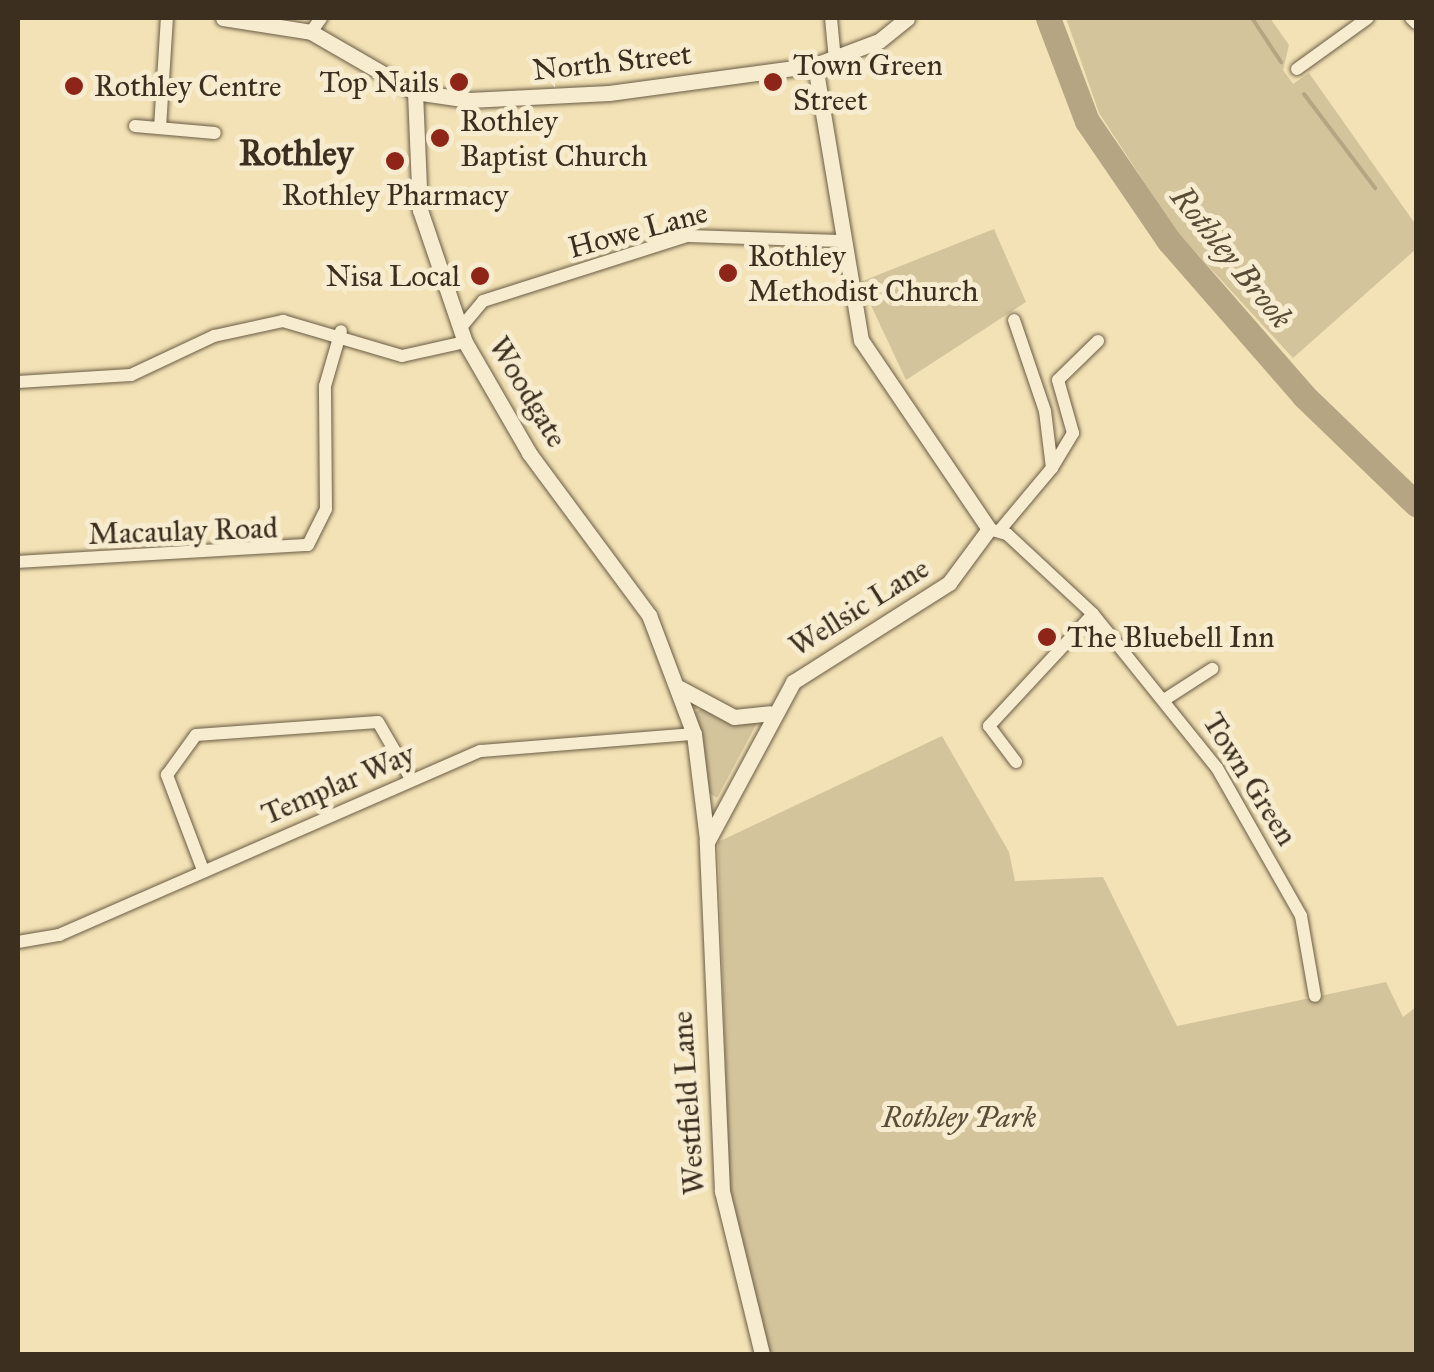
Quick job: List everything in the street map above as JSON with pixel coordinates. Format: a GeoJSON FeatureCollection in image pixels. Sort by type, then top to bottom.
{"type":"FeatureCollection","features":[{"type":"Feature","properties":{"kind":"street"},"geometry":{"type":"LineString","coordinates":[[160,128],[167,18]]}},
{"type":"Feature","properties":{"kind":"street"},"geometry":{"type":"LineString","coordinates":[[224,18],[311,32],[415,92]]}},
{"type":"Feature","properties":{"kind":"street"},"geometry":{"type":"LineString","coordinates":[[311,32],[321,18]]}},
{"type":"Feature","properties":{"kind":"street"},"geometry":{"type":"LineString","coordinates":[[831,18],[835,60]]}},
{"type":"Feature","properties":{"kind":"street","name":"North Street"},"geometry":{"type":"LineString","coordinates":[[415,92],[538,98],[815,65],[835,60],[907,18]]}},
{"type":"Feature","properties":{"kind":"street"},"geometry":{"type":"LineString","coordinates":[[1297,49],[1302,66],[1368,18]]}},
{"type":"Feature","properties":{"kind":"street"},"geometry":{"type":"LineString","coordinates":[[1411,18],[1416,23]]}},
{"type":"Feature","properties":{"kind":"street"},"geometry":{"type":"LineString","coordinates":[[815,65],[841,241],[866,351],[994,530],[1093,614],[989,726],[1016,762]]}},
{"type":"Feature","properties":{"kind":"street","name":"Woodgate"},"geometry":{"type":"LineString","coordinates":[[415,92],[420,210],[464,334],[529,453],[634,589],[680,688],[694,734],[708,842]]}},
{"type":"Feature","properties":{"kind":"street"},"geometry":{"type":"LineString","coordinates":[[134,126],[215,133]]}},
{"type":"Feature","properties":{"kind":"street","name":"Howe Lane"},"geometry":{"type":"LineString","coordinates":[[464,334],[484,300],[687,236],[841,241]]}},
{"type":"Feature","properties":{"kind":"street"},"geometry":{"type":"LineString","coordinates":[[1014,320],[1045,411],[1052,468]]}},
{"type":"Feature","properties":{"kind":"street"},"geometry":{"type":"LineString","coordinates":[[18,382],[131,375],[262,323],[341,331],[402,356],[464,334]]}},
{"type":"Feature","properties":{"kind":"street","name":"Macaulay Road"},"geometry":{"type":"LineString","coordinates":[[18,562],[308,545],[326,509],[325,386],[341,331]]}},
{"type":"Feature","properties":{"kind":"street"},"geometry":{"type":"LineString","coordinates":[[994,530],[1052,468],[1073,433],[1058,380],[1090,343]]}},
{"type":"Feature","properties":{"kind":"street","name":"Wellsic Lane"},"geometry":{"type":"LineString","coordinates":[[708,842],[770,712],[819,660],[950,583],[994,530]]}},
{"type":"Feature","properties":{"kind":"street","name":"Town Green"},"geometry":{"type":"LineString","coordinates":[[1093,614],[1167,698],[1301,916],[1315,996]]}},
{"type":"Feature","properties":{"kind":"street"},"geometry":{"type":"LineString","coordinates":[[1167,698],[1212,669]]}},
{"type":"Feature","properties":{"kind":"street"},"geometry":{"type":"LineString","coordinates":[[680,688],[734,717],[770,712]]}},
{"type":"Feature","properties":{"kind":"street"},"geometry":{"type":"LineString","coordinates":[[203,870],[167,774],[196,736],[378,722],[411,780]]}},
{"type":"Feature","properties":{"kind":"street","name":"Templar Way"},"geometry":{"type":"LineString","coordinates":[[18,942],[59,935],[411,780],[506,745],[694,734]]}},
{"type":"Feature","properties":{"kind":"street","name":"Westfield Lane"},"geometry":{"type":"LineString","coordinates":[[708,842],[722,1191],[762,1354]]}},
{"type":"Feature","properties":{"kind":"green space"},"geometry":{"type":"Polygon","coordinates":[[[1066,18],[1270,18],[1289,45],[1283,70],[1293,84],[1309,73],[1416,225],[1416,249],[1293,358],[1176,231],[1099,113],[1066,18]]]}},
{"type":"Feature","properties":{"kind":"green space"},"geometry":{"type":"Polygon","coordinates":[[[994,229],[1026,302],[906,380],[860,282],[994,229]]]}},
{"type":"Feature","properties":{"kind":"green space"},"geometry":{"type":"Polygon","coordinates":[[[705,708],[757,723],[717,798],[709,793],[695,712],[705,708]]]}},
{"type":"Feature","properties":{"kind":"green space","name":"Rothley Park"},"geometry":{"type":"Polygon","coordinates":[[[942,736],[1009,852],[1015,881],[1103,877],[1177,1026],[1386,982],[1403,1017],[1416,1007],[1416,1354],[769,1354],[730,1202],[718,842],[942,736]]]}},
{"type":"Feature","properties":{"kind":"waterway","name":"Rothley Brook"},"geometry":{"type":"LineString","coordinates":[[1048,18],[1087,121],[1169,241],[1304,396],[1416,504]]}},
{"type":"Feature","properties":{"kind":"waterway"},"geometry":{"type":"LineString","coordinates":[[1252,18],[1281,62]]}},
{"type":"Feature","properties":{"kind":"waterway"},"geometry":{"type":"LineString","coordinates":[[1304,94],[1375,188]]}},
{"type":"Feature","properties":{"kind":"place","name":"Top Nails"},"geometry":{"type":"Point","coordinates":[459,82]}},
{"type":"Feature","properties":{"kind":"place","name":"Town Green Street"},"geometry":{"type":"Point","coordinates":[773,82]}},
{"type":"Feature","properties":{"kind":"place","name":"Rothley Centre"},"geometry":{"type":"Point","coordinates":[74,86]}},
{"type":"Feature","properties":{"kind":"place","name":"Rothley Baptist Church"},"geometry":{"type":"Point","coordinates":[440,138]}},
{"type":"Feature","properties":{"kind":"place","name":"Rothley Pharmacy"},"geometry":{"type":"Point","coordinates":[395,161]}},
{"type":"Feature","properties":{"kind":"place","name":"Rothley Methodist Church"},"geometry":{"type":"Point","coordinates":[728,273]}},
{"type":"Feature","properties":{"kind":"place","name":"Nisa Local"},"geometry":{"type":"Point","coordinates":[480,276]}},
{"type":"Feature","properties":{"kind":"place","name":"The Bluebell Inn"},"geometry":{"type":"Point","coordinates":[1047,637]}},
{"type":"Feature","properties":{"kind":"district","name":"Rothley"},"geometry":{"type":"Point","coordinates":[296,154]}}]}
